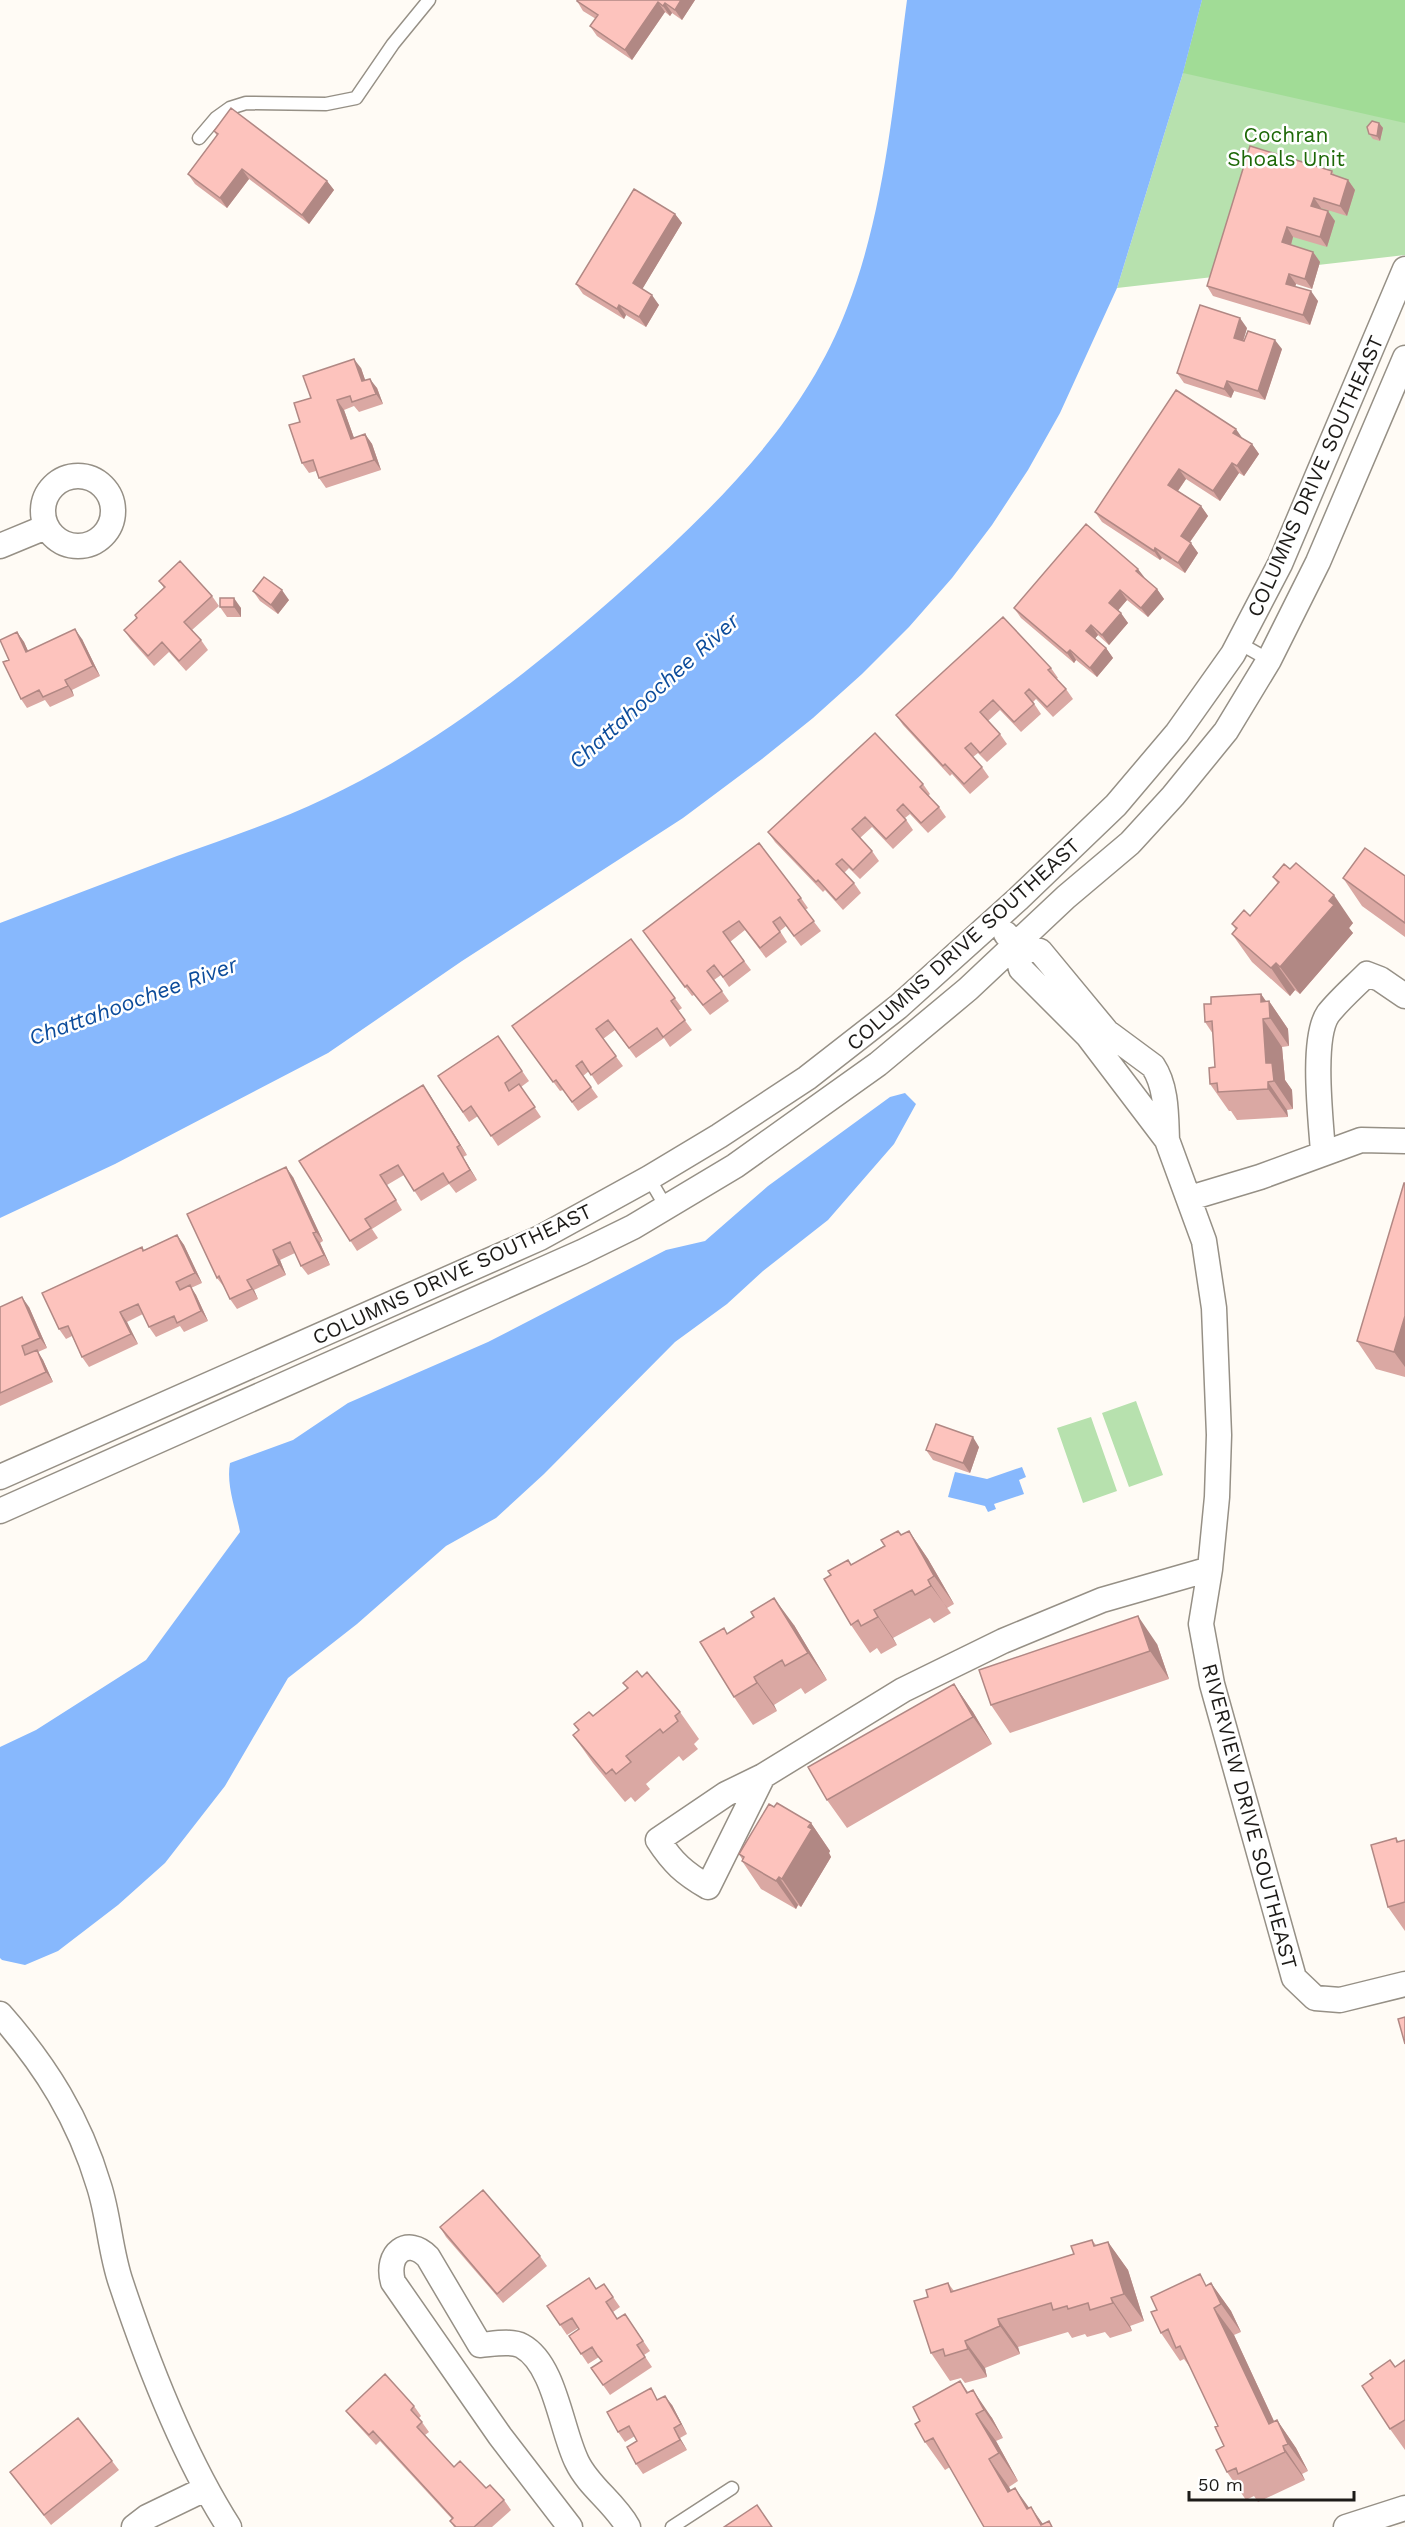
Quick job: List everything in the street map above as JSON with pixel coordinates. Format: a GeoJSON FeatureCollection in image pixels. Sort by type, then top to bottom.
{"type":"FeatureCollection","features":[{"type":"Feature","properties":{"kind":"street","name":"COLUMNS DRIVE SOUTHEAST"},"geometry":{"type":"LineString","coordinates":[[0,1511],[540,1238],[649,1178],[718,1136],[840,1054],[898,1007],[1083,838],[1144,773],[1208,690],[1239,643],[1289,544],[1405,269]]}},
{"type":"Feature","properties":{"kind":"street","name":"COLUMNS DRIVE SOUTHEAST"},"geometry":{"type":"LineString","coordinates":[[0,1477],[582,1252],[666,1207],[735,1166],[879,1064],[968,989],[1015,944],[1130,843],[1173,796],[1226,731],[1269,660],[1318,562],[1405,358]]}},
{"type":"Feature","properties":{"kind":"street"},"geometry":{"type":"LineString","coordinates":[[0,546],[46,527]]}},
{"type":"Feature","properties":{"kind":"street","name":"RIVERVIEW DRIVE SOUTHEAST"},"geometry":{"type":"LineString","coordinates":[[994,921],[1015,944],[1040,951],[1095,1030],[1167,1140],[1190,1197],[1204,1241],[1214,1308],[1218,1446],[1217,1497],[1210,1569],[1201,1624],[1212,1684],[1294,1978],[1315,1998],[1340,2000],[1405,1984]]}},
{"type":"Feature","properties":{"kind":"street"},"geometry":{"type":"LineString","coordinates":[[1323,1152],[1318,1061],[1321,1035],[1327,1016],[1367,974],[1380,979],[1405,996]]}},
{"type":"Feature","properties":{"kind":"street","name":"RIVERVIEW DRIVE SOUTHEAST"},"geometry":{"type":"LineString","coordinates":[[1095,1030],[1115,1038],[1146,1059],[1157,1072],[1165,1100],[1167,1140]]}},
{"type":"Feature","properties":{"kind":"street"},"geometry":{"type":"LineString","coordinates":[[1190,1197],[1260,1177],[1323,1152],[1361,1140],[1405,1141]]}},
{"type":"Feature","properties":{"kind":"street"},"geometry":{"type":"LineString","coordinates":[[763,1776],[708,1887],[690,1877],[672,1862],[658,1840],[726,1794],[763,1776],[903,1690],[1003,1641],[1102,1600],[1210,1569]]}},
{"type":"Feature","properties":{"kind":"street"},"geometry":{"type":"LineString","coordinates":[[0,2014],[50,2077],[86,2147],[100,2188],[120,2282],[160,2387],[205,2489],[230,2527]]}},
{"type":"Feature","properties":{"kind":"street"},"geometry":{"type":"LineString","coordinates":[[570,2527],[500,2436],[393,2282],[390,2265],[394,2256],[402,2250],[413,2248],[422,2251],[428,2257],[480,2345],[499,2343],[520,2345],[537,2360],[552,2390],[577,2462],[592,2485],[618,2510],[628,2527]]}},
{"type":"Feature","properties":{"kind":"street"},"geometry":{"type":"LineString","coordinates":[[134,2527],[147,2517],[205,2489]]}},
{"type":"Feature","properties":{"kind":"street"},"geometry":{"type":"LineString","coordinates":[[1346,2527],[1405,2508]]}},
{"type":"Feature","properties":{"kind":"lane"},"geometry":{"type":"LineString","coordinates":[[199,138],[216,118],[230,108],[246,103],[326,104],[356,98],[393,44],[429,0]]}},
{"type":"Feature","properties":{"kind":"lane"},"geometry":{"type":"LineString","coordinates":[[1239,643],[1269,660]]}},
{"type":"Feature","properties":{"kind":"lane"},"geometry":{"type":"LineString","coordinates":[[649,1178],[666,1207]]}},
{"type":"Feature","properties":{"kind":"lane"},"geometry":{"type":"LineString","coordinates":[[672,2527],[732,2488]]}},
{"type":"Feature","properties":{"kind":"green space","name":"Cochran Shoals Unit"},"geometry":{"type":"Polygon","coordinates":[[[1202,0],[1405,0],[1405,255],[1117,288],[1183,73],[1202,0]]]}},
{"type":"Feature","properties":{"kind":"green space"},"geometry":{"type":"Polygon","coordinates":[[[1202,0],[1405,0],[1405,123],[1183,73],[1202,0]]]}},
{"type":"Feature","properties":{"kind":"green space"},"geometry":{"type":"Polygon","coordinates":[[[1136,1401],[1163,1475],[1129,1487],[1102,1413],[1136,1401]]]}},
{"type":"Feature","properties":{"kind":"green space"},"geometry":{"type":"Polygon","coordinates":[[[1091,1417],[1117,1491],[1083,1503],[1057,1428],[1091,1417]]]}},
{"type":"Feature","properties":{"kind":"water","name":"Chattahoochee River"},"geometry":{"type":"Polygon","coordinates":[[[907,0],[1202,0],[1183,73],[1117,288],[1060,413],[1028,470],[992,525],[952,578],[909,627],[862,674],[813,718],[683,818],[462,961],[328,1053],[115,1164],[0,1218],[0,923],[290,814],[326,798],[408,754],[447,729],[558,645],[661,555],[725,492],[782,424],[807,388],[829,349],[847,308],[860,271],[879,195],[907,0]]]}},
{"type":"Feature","properties":{"kind":"water"},"geometry":{"type":"Polygon","coordinates":[[[905,1093],[916,1104],[894,1144],[828,1220],[763,1271],[727,1304],[675,1342],[544,1474],[496,1518],[446,1546],[357,1624],[288,1678],[225,1786],[165,1863],[118,1905],[58,1951],[25,1965],[0,1958],[0,1747],[36,1730],[146,1660],[240,1532],[230,1489],[230,1463],[293,1440],[348,1403],[488,1342],[666,1250],[705,1241],[768,1186],[890,1097],[905,1093]]]}},
{"type":"Feature","properties":{"kind":"water"},"geometry":{"type":"Polygon","coordinates":[[[1022,1467],[1026,1477],[1019,1480],[1024,1494],[994,1504],[996,1509],[988,1512],[985,1506],[948,1497],[955,1472],[987,1479],[1022,1467]]]}},
{"type":"Feature","properties":{"kind":"building"},"geometry":{"type":"Polygon","coordinates":[[[577,0],[681,0],[675,10],[665,3],[663,6],[658,2],[625,50],[590,26],[598,15],[577,0]]]}},
{"type":"Feature","properties":{"kind":"building"},"geometry":{"type":"Polygon","coordinates":[[[231,108],[327,181],[302,215],[242,169],[220,198],[188,174],[218,134],[214,131],[231,108]]]}},
{"type":"Feature","properties":{"kind":"building"},"geometry":{"type":"Polygon","coordinates":[[[1372,121],[1379,123],[1377,136],[1369,134],[1367,127],[1372,121]]]}},
{"type":"Feature","properties":{"kind":"building"},"geometry":{"type":"Polygon","coordinates":[[[1250,146],[1332,171],[1331,174],[1348,180],[1340,206],[1314,198],[1311,206],[1328,211],[1320,237],[1287,227],[1282,242],[1313,252],[1305,279],[1289,274],[1286,284],[1311,291],[1303,315],[1207,286],[1250,146]]]}},
{"type":"Feature","properties":{"kind":"building"},"geometry":{"type":"Polygon","coordinates":[[[634,189],[675,214],[633,283],[652,295],[639,317],[619,305],[617,309],[576,284],[634,189]]]}},
{"type":"Feature","properties":{"kind":"building"},"geometry":{"type":"Polygon","coordinates":[[[1200,305],[1240,318],[1234,338],[1244,341],[1248,331],[1275,340],[1258,391],[1227,381],[1224,389],[1177,373],[1200,305]]]}},
{"type":"Feature","properties":{"kind":"building"},"geometry":{"type":"Polygon","coordinates":[[[354,359],[362,381],[370,379],[376,394],[352,402],[350,396],[337,400],[351,439],[365,434],[374,460],[319,478],[313,460],[302,463],[289,425],[300,422],[294,403],[311,398],[303,376],[354,359]]]}},
{"type":"Feature","properties":{"kind":"building"},"geometry":{"type":"Polygon","coordinates":[[[1176,390],[1236,429],[1233,433],[1252,444],[1237,466],[1232,463],[1213,491],[1179,469],[1168,485],[1201,506],[1181,536],[1191,543],[1178,563],[1155,548],[1154,551],[1095,512],[1176,390]]]}},
{"type":"Feature","properties":{"kind":"building"},"geometry":{"type":"Polygon","coordinates":[[[1086,524],[1138,569],[1136,571],[1157,589],[1141,608],[1120,590],[1109,603],[1121,613],[1102,635],[1091,625],[1086,631],[1106,648],[1090,668],[1070,650],[1067,653],[1014,608],[1086,524]]]}},
{"type":"Feature","properties":{"kind":"building"},"geometry":{"type":"Polygon","coordinates":[[[180,561],[212,596],[184,622],[201,640],[179,661],[162,642],[148,656],[124,630],[137,618],[135,615],[165,587],[159,581],[180,561]]]}},
{"type":"Feature","properties":{"kind":"building"},"geometry":{"type":"Polygon","coordinates":[[[264,577],[282,590],[271,605],[253,591],[264,577]]]}},
{"type":"Feature","properties":{"kind":"building"},"geometry":{"type":"Polygon","coordinates":[[[220,598],[234,598],[234,607],[220,607],[220,598]]]}},
{"type":"Feature","properties":{"kind":"building"},"geometry":{"type":"Polygon","coordinates":[[[1003,617],[1051,668],[1048,670],[1066,689],[1047,707],[1029,689],[1025,693],[1034,704],[1014,722],[993,700],[980,712],[1000,734],[980,753],[971,743],[965,748],[982,767],[964,784],[945,764],[943,766],[896,715],[1003,617]]]}},
{"type":"Feature","properties":{"kind":"building"},"geometry":{"type":"Polygon","coordinates":[[[75,629],[93,666],[65,680],[68,686],[43,697],[39,690],[21,699],[3,662],[9,660],[0,640],[17,632],[26,652],[75,629]]]}},
{"type":"Feature","properties":{"kind":"building"},"geometry":{"type":"Polygon","coordinates":[[[875,733],[923,784],[920,787],[939,807],[921,823],[903,804],[897,810],[906,820],[886,839],[865,817],[852,829],[872,851],[853,870],[842,859],[836,864],[854,883],[836,900],[768,832],[875,733]]]}},
{"type":"Feature","properties":{"kind":"building"},"geometry":{"type":"Polygon","coordinates":[[[759,843],[801,898],[798,900],[814,921],[794,936],[780,917],[773,922],[780,932],[760,948],[739,921],[723,932],[744,961],[723,977],[714,965],[707,971],[722,991],[703,1005],[687,985],[685,987],[643,931],[759,843]]]}},
{"type":"Feature","properties":{"kind":"building"},"geometry":{"type":"Polygon","coordinates":[[[1365,848],[1405,876],[1405,923],[1343,878],[1365,848]]]}},
{"type":"Feature","properties":{"kind":"building"},"geometry":{"type":"Polygon","coordinates":[[[1296,863],[1334,895],[1329,901],[1334,905],[1280,967],[1276,963],[1271,968],[1232,934],[1237,928],[1232,924],[1244,910],[1250,916],[1279,882],[1273,877],[1284,864],[1290,869],[1296,863]]]}},
{"type":"Feature","properties":{"kind":"building"},"geometry":{"type":"Polygon","coordinates":[[[631,939],[675,998],[671,1001],[685,1020],[663,1037],[657,1028],[629,1048],[608,1020],[596,1029],[616,1056],[591,1075],[582,1061],[576,1066],[591,1087],[572,1102],[556,1080],[553,1082],[512,1026],[631,939]]]}},
{"type":"Feature","properties":{"kind":"building"},"geometry":{"type":"Polygon","coordinates":[[[1261,994],[1261,1002],[1269,1001],[1270,1018],[1263,1019],[1266,1063],[1272,1063],[1274,1081],[1268,1082],[1268,1089],[1218,1092],[1217,1083],[1210,1084],[1209,1068],[1215,1067],[1212,1021],[1205,1022],[1204,1004],[1211,1004],[1211,997],[1261,994]]]}},
{"type":"Feature","properties":{"kind":"building"},"geometry":{"type":"Polygon","coordinates":[[[498,1036],[522,1071],[505,1083],[509,1091],[519,1084],[535,1107],[491,1136],[471,1106],[463,1112],[438,1076],[498,1036]]]}},
{"type":"Feature","properties":{"kind":"building"},"geometry":{"type":"Polygon","coordinates":[[[423,1085],[460,1145],[457,1147],[470,1170],[449,1183],[443,1173],[414,1191],[398,1165],[380,1175],[396,1200],[365,1219],[371,1228],[350,1241],[299,1161],[423,1085]]]}},
{"type":"Feature","properties":{"kind":"building"},"geometry":{"type":"Polygon","coordinates":[[[286,1167],[324,1255],[301,1266],[290,1242],[273,1250],[279,1265],[247,1280],[252,1289],[230,1299],[219,1276],[217,1278],[187,1214],[286,1167]]]}},
{"type":"Feature","properties":{"kind":"building"},"geometry":{"type":"Polygon","coordinates":[[[1404,1183],[1405,1316],[1394,1352],[1357,1341],[1404,1183]]]}},
{"type":"Feature","properties":{"kind":"building"},"geometry":{"type":"Polygon","coordinates":[[[177,1235],[195,1273],[176,1282],[180,1290],[190,1285],[201,1311],[177,1323],[174,1316],[149,1327],[138,1304],[120,1312],[131,1334],[82,1357],[68,1326],[59,1329],[42,1293],[142,1247],[143,1251],[177,1235]]]}},
{"type":"Feature","properties":{"kind":"building"},"geometry":{"type":"Polygon","coordinates":[[[22,1297],[40,1338],[22,1346],[25,1355],[37,1350],[46,1372],[0,1393],[0,1307],[22,1297]]]}},
{"type":"Feature","properties":{"kind":"building"},"geometry":{"type":"Polygon","coordinates":[[[936,1424],[973,1437],[963,1463],[926,1450],[936,1424]]]}},
{"type":"Feature","properties":{"kind":"building"},"geometry":{"type":"Polygon","coordinates":[[[898,1531],[901,1535],[909,1531],[934,1576],[928,1580],[931,1586],[915,1595],[912,1590],[874,1610],[878,1617],[861,1626],[858,1620],[851,1625],[824,1579],[831,1575],[828,1571],[848,1560],[851,1565],[885,1546],[881,1540],[898,1531]]]}},
{"type":"Feature","properties":{"kind":"building"},"geometry":{"type":"Polygon","coordinates":[[[774,1598],[808,1653],[785,1666],[782,1660],[754,1677],[757,1683],[734,1697],[700,1642],[724,1628],[727,1634],[754,1617],[751,1612],[774,1598]]]}},
{"type":"Feature","properties":{"kind":"building"},"geometry":{"type":"Polygon","coordinates":[[[1138,1616],[1150,1651],[991,1705],[979,1670],[1138,1616]]]}},
{"type":"Feature","properties":{"kind":"building"},"geometry":{"type":"Polygon","coordinates":[[[637,1671],[642,1677],[647,1672],[680,1712],[675,1716],[678,1721],[663,1733],[660,1729],[626,1756],[631,1762],[616,1774],[612,1769],[606,1774],[573,1735],[579,1730],[574,1724],[589,1712],[593,1716],[628,1688],[623,1683],[637,1671]]]}},
{"type":"Feature","properties":{"kind":"building"},"geometry":{"type":"Polygon","coordinates":[[[954,1684],[973,1717],[827,1800],[808,1767],[954,1684]]]}},
{"type":"Feature","properties":{"kind":"building"},"geometry":{"type":"Polygon","coordinates":[[[777,1803],[811,1823],[808,1827],[812,1829],[782,1879],[779,1877],[776,1881],[742,1861],[744,1857],[739,1854],[769,1804],[774,1807],[777,1803]]]}},
{"type":"Feature","properties":{"kind":"building"},"geometry":{"type":"Polygon","coordinates":[[[1396,1838],[1397,1842],[1405,1840],[1405,1902],[1388,1907],[1371,1845],[1396,1838]]]}},
{"type":"Feature","properties":{"kind":"building"},"geometry":{"type":"Polygon","coordinates":[[[1405,2017],[1405,2044],[1398,2019],[1405,2017]]]}},
{"type":"Feature","properties":{"kind":"building"},"geometry":{"type":"Polygon","coordinates":[[[483,2190],[540,2256],[497,2294],[440,2227],[483,2190]]]}},
{"type":"Feature","properties":{"kind":"building"},"geometry":{"type":"Polygon","coordinates":[[[1092,2240],[1094,2246],[1108,2242],[1124,2294],[1111,2298],[1113,2303],[1090,2310],[1088,2303],[1068,2309],[1067,2306],[1053,2310],[1051,2303],[998,2319],[1000,2326],[965,2341],[968,2349],[945,2356],[943,2349],[931,2353],[914,2301],[928,2297],[926,2290],[948,2283],[951,2292],[1074,2254],[1071,2246],[1092,2240]]]}},
{"type":"Feature","properties":{"kind":"building"},"geometry":{"type":"Polygon","coordinates":[[[1200,2274],[1206,2286],[1211,2283],[1221,2304],[1214,2308],[1269,2424],[1277,2420],[1288,2444],[1283,2446],[1285,2452],[1238,2474],[1236,2468],[1227,2472],[1216,2450],[1224,2446],[1215,2427],[1218,2426],[1180,2346],[1176,2348],[1168,2329],[1161,2333],[1151,2312],[1157,2310],[1151,2297],[1200,2274]]]}},
{"type":"Feature","properties":{"kind":"building"},"geometry":{"type":"Polygon","coordinates":[[[589,2278],[596,2289],[604,2284],[613,2297],[606,2302],[617,2319],[625,2314],[643,2341],[637,2345],[645,2357],[603,2385],[591,2368],[602,2361],[592,2347],[581,2354],[569,2336],[579,2329],[572,2318],[560,2325],[547,2306],[589,2278]]]}},
{"type":"Feature","properties":{"kind":"building"},"geometry":{"type":"Polygon","coordinates":[[[1390,2360],[1395,2367],[1405,2360],[1405,2420],[1390,2429],[1362,2386],[1373,2378],[1370,2374],[1390,2360]]]}},
{"type":"Feature","properties":{"kind":"building"},"geometry":{"type":"Polygon","coordinates":[[[385,2374],[414,2406],[411,2410],[422,2422],[417,2427],[454,2467],[460,2461],[486,2488],[490,2485],[504,2500],[474,2527],[456,2527],[450,2521],[453,2518],[373,2431],[369,2435],[346,2411],[385,2374]]]}},
{"type":"Feature","properties":{"kind":"building"},"geometry":{"type":"Polygon","coordinates":[[[960,2381],[967,2393],[973,2390],[984,2410],[976,2414],[999,2453],[989,2459],[1008,2492],[1015,2488],[1027,2509],[1031,2507],[1041,2525],[1049,2521],[1052,2527],[984,2527],[933,2438],[925,2442],[915,2424],[920,2421],[913,2407],[960,2381]]]}},
{"type":"Feature","properties":{"kind":"building"},"geometry":{"type":"Polygon","coordinates":[[[651,2388],[657,2400],[665,2396],[681,2424],[674,2428],[680,2440],[636,2464],[627,2447],[637,2441],[629,2426],[618,2432],[607,2412],[651,2388]]]}},
{"type":"Feature","properties":{"kind":"building"},"geometry":{"type":"Polygon","coordinates":[[[78,2418],[112,2461],[44,2515],[10,2472],[78,2418]]]}},
{"type":"Feature","properties":{"kind":"building"},"geometry":{"type":"Polygon","coordinates":[[[757,2505],[772,2527],[724,2527],[757,2505]]]}}]}
